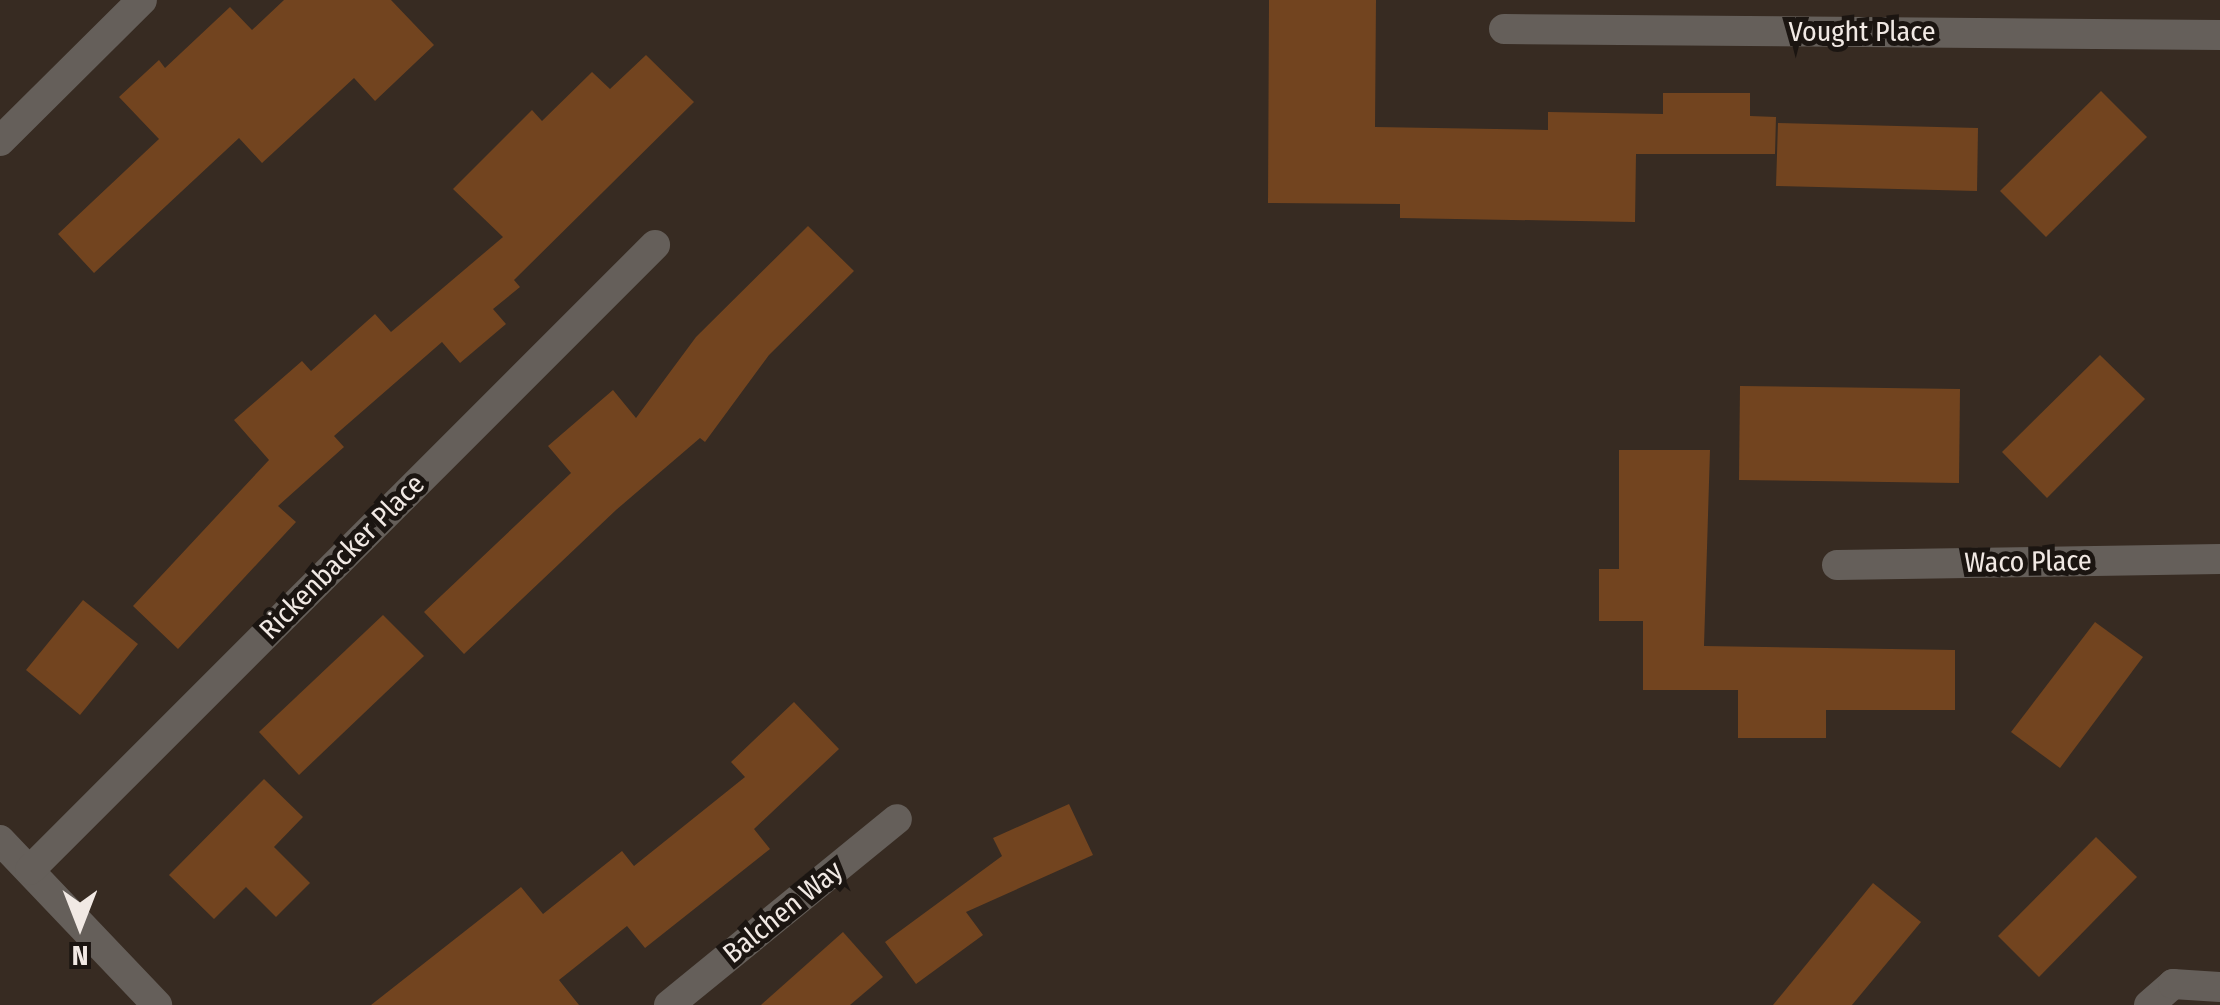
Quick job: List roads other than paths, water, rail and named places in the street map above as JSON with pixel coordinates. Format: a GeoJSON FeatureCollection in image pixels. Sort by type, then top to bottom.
{"type":"FeatureCollection","features":[{"type":"Feature","properties":{"kind":"street"},"geometry":{"type":"LineString","coordinates":[[0,141],[142,0]]}},
{"type":"Feature","properties":{"kind":"street","name":"Vought Place"},"geometry":{"type":"LineString","coordinates":[[1504,29],[2220,35]]}},
{"type":"Feature","properties":{"kind":"street","name":"Rickenbacker Place"},"geometry":{"type":"LineString","coordinates":[[30,870],[655,245]]}},
{"type":"Feature","properties":{"kind":"street","name":"Waco Place"},"geometry":{"type":"LineString","coordinates":[[1836,565],[2220,559]]}},
{"type":"Feature","properties":{"kind":"street","name":"Balchen Way"},"geometry":{"type":"LineString","coordinates":[[669,1005],[896,819]]}},
{"type":"Feature","properties":{"kind":"street"},"geometry":{"type":"LineString","coordinates":[[0,840],[157,1005]]}},
{"type":"Feature","properties":{"kind":"street"},"geometry":{"type":"LineString","coordinates":[[2149,1005],[2174,984],[2220,987]]}}]}
